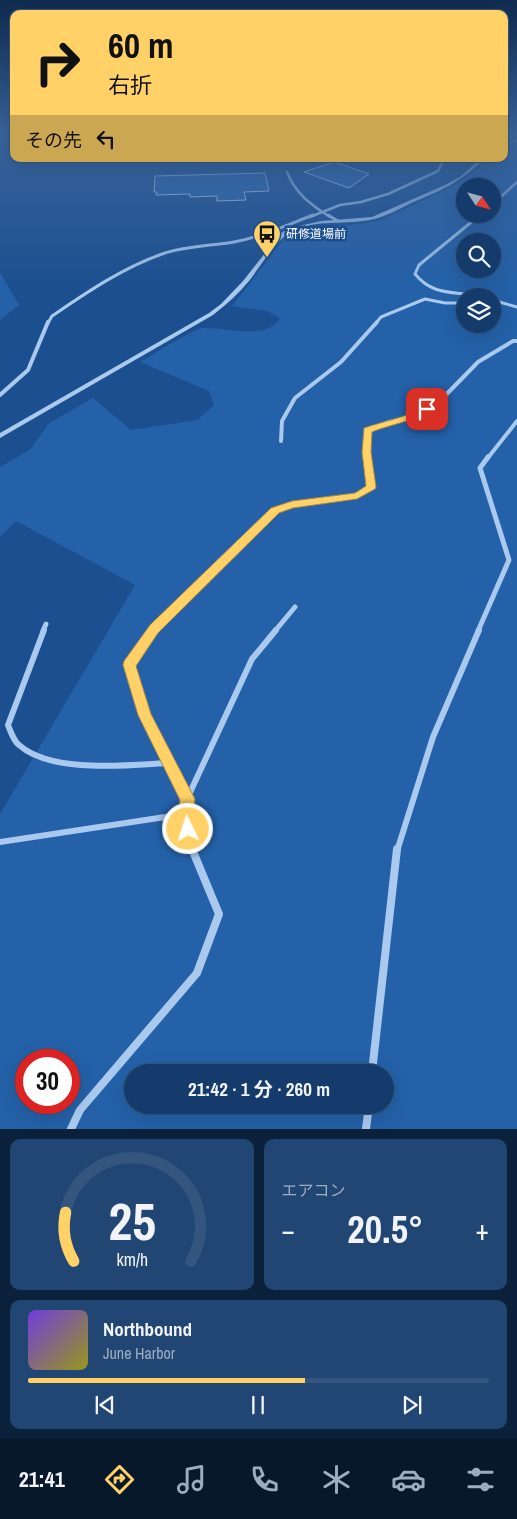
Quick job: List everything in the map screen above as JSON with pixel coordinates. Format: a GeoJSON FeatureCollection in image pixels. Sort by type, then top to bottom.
{"type":"FeatureCollection","features":[{"type":"Feature","properties":{"kind":"street"},"geometry":{"type":"LineString","coordinates":[[292,185],[322,213],[338,221]]}},
{"type":"Feature","properties":{"kind":"street"},"geometry":{"type":"LineString","coordinates":[[0,395],[28,370],[34,359],[43,331],[52,316],[98,285],[144,262],[176,250],[235,242],[262,235],[340,206],[388,194],[412,185]]}},
{"type":"Feature","properties":{"kind":"street"},"geometry":{"type":"LineString","coordinates":[[0,436],[211,314],[223,305],[245,282],[283,234],[303,225],[373,218],[449,185]]}},
{"type":"Feature","properties":{"kind":"street"},"geometry":{"type":"LineString","coordinates":[[501,197],[514,185]]}},
{"type":"Feature","properties":{"kind":"street"},"geometry":{"type":"LineString","coordinates":[[456,295],[430,288],[421,283],[415,274],[419,265],[471,223]]}},
{"type":"Feature","properties":{"kind":"street"},"geometry":{"type":"LineString","coordinates":[[281,442],[282,421],[295,398],[341,362],[381,317],[425,299],[456,303]]}},
{"type":"Feature","properties":{"kind":"street"},"geometry":{"type":"LineString","coordinates":[[501,303],[517,307]]}},
{"type":"Feature","properties":{"kind":"street"},"geometry":{"type":"LineString","coordinates":[[187,799],[144,715],[129,665],[154,629],[275,511],[292,505],[357,496],[371,487],[366,452],[367,430],[389,422],[416,416],[438,403],[478,362],[513,341],[517,341]]}},
{"type":"Feature","properties":{"kind":"street"},"geometry":{"type":"LineString","coordinates":[[373,1064],[396,849],[433,737],[509,560],[480,468],[517,421]]}},
{"type":"Feature","properties":{"kind":"street"},"geometry":{"type":"LineString","coordinates":[[509,560],[517,561]]}},
{"type":"Feature","properties":{"kind":"street"},"geometry":{"type":"LineString","coordinates":[[71,1129],[80,1110],[197,973],[219,914],[194,857],[185,814],[187,799],[252,659],[295,607]]}},
{"type":"Feature","properties":{"kind":"street"},"geometry":{"type":"LineString","coordinates":[[46,624],[8,725],[18,745],[37,757],[94,766],[169,763]]}},
{"type":"Feature","properties":{"kind":"street"},"geometry":{"type":"LineString","coordinates":[[0,842],[185,814]]}},
{"type":"Feature","properties":{"kind":"street"},"geometry":{"type":"LineString","coordinates":[[366,1129],[368,1114]]}},
{"type":"Feature","properties":{"kind":"shaded area"},"geometry":{"type":"Polygon","coordinates":[[[456,185],[456,223],[501,223],[501,185],[517,185],[517,1129],[0,1129],[0,814],[135,585],[16,521],[0,537],[0,467],[31,449],[48,424],[93,398],[131,430],[197,420],[214,405],[209,391],[140,362],[199,329],[256,331],[274,325],[280,318],[267,311],[232,306],[288,234],[314,227],[345,226],[379,221],[456,185]]]}},
{"type":"Feature","properties":{"kind":"shaded area"},"geometry":{"type":"Polygon","coordinates":[[[0,272],[19,305],[0,320],[0,272]]]}},
{"type":"Feature","properties":{"kind":"building"},"geometry":{"type":"Polygon","coordinates":[[[154,185],[268,185],[269,191],[244,192],[246,200],[217,201],[217,196],[190,197],[190,194],[156,195],[157,192],[154,192],[154,185]]]}},
{"type":"Feature","properties":{"kind":"building"},"geometry":{"type":"Polygon","coordinates":[[[340,185],[354,185],[349,188],[340,185]]]}},
{"type":"Feature","properties":{"kind":"place","name":"研修道場前"},"geometry":{"type":"Point","coordinates":[267,258]}},
{"type":"Feature","properties":{"kind":"route"},"geometry":{"type":"LineString","coordinates":[[188,829],[185,814],[187,799],[144,715],[129,665],[154,629],[275,511],[292,505],[357,496],[371,487],[366,452],[367,430],[389,422],[416,416],[427,409]]}}]}
